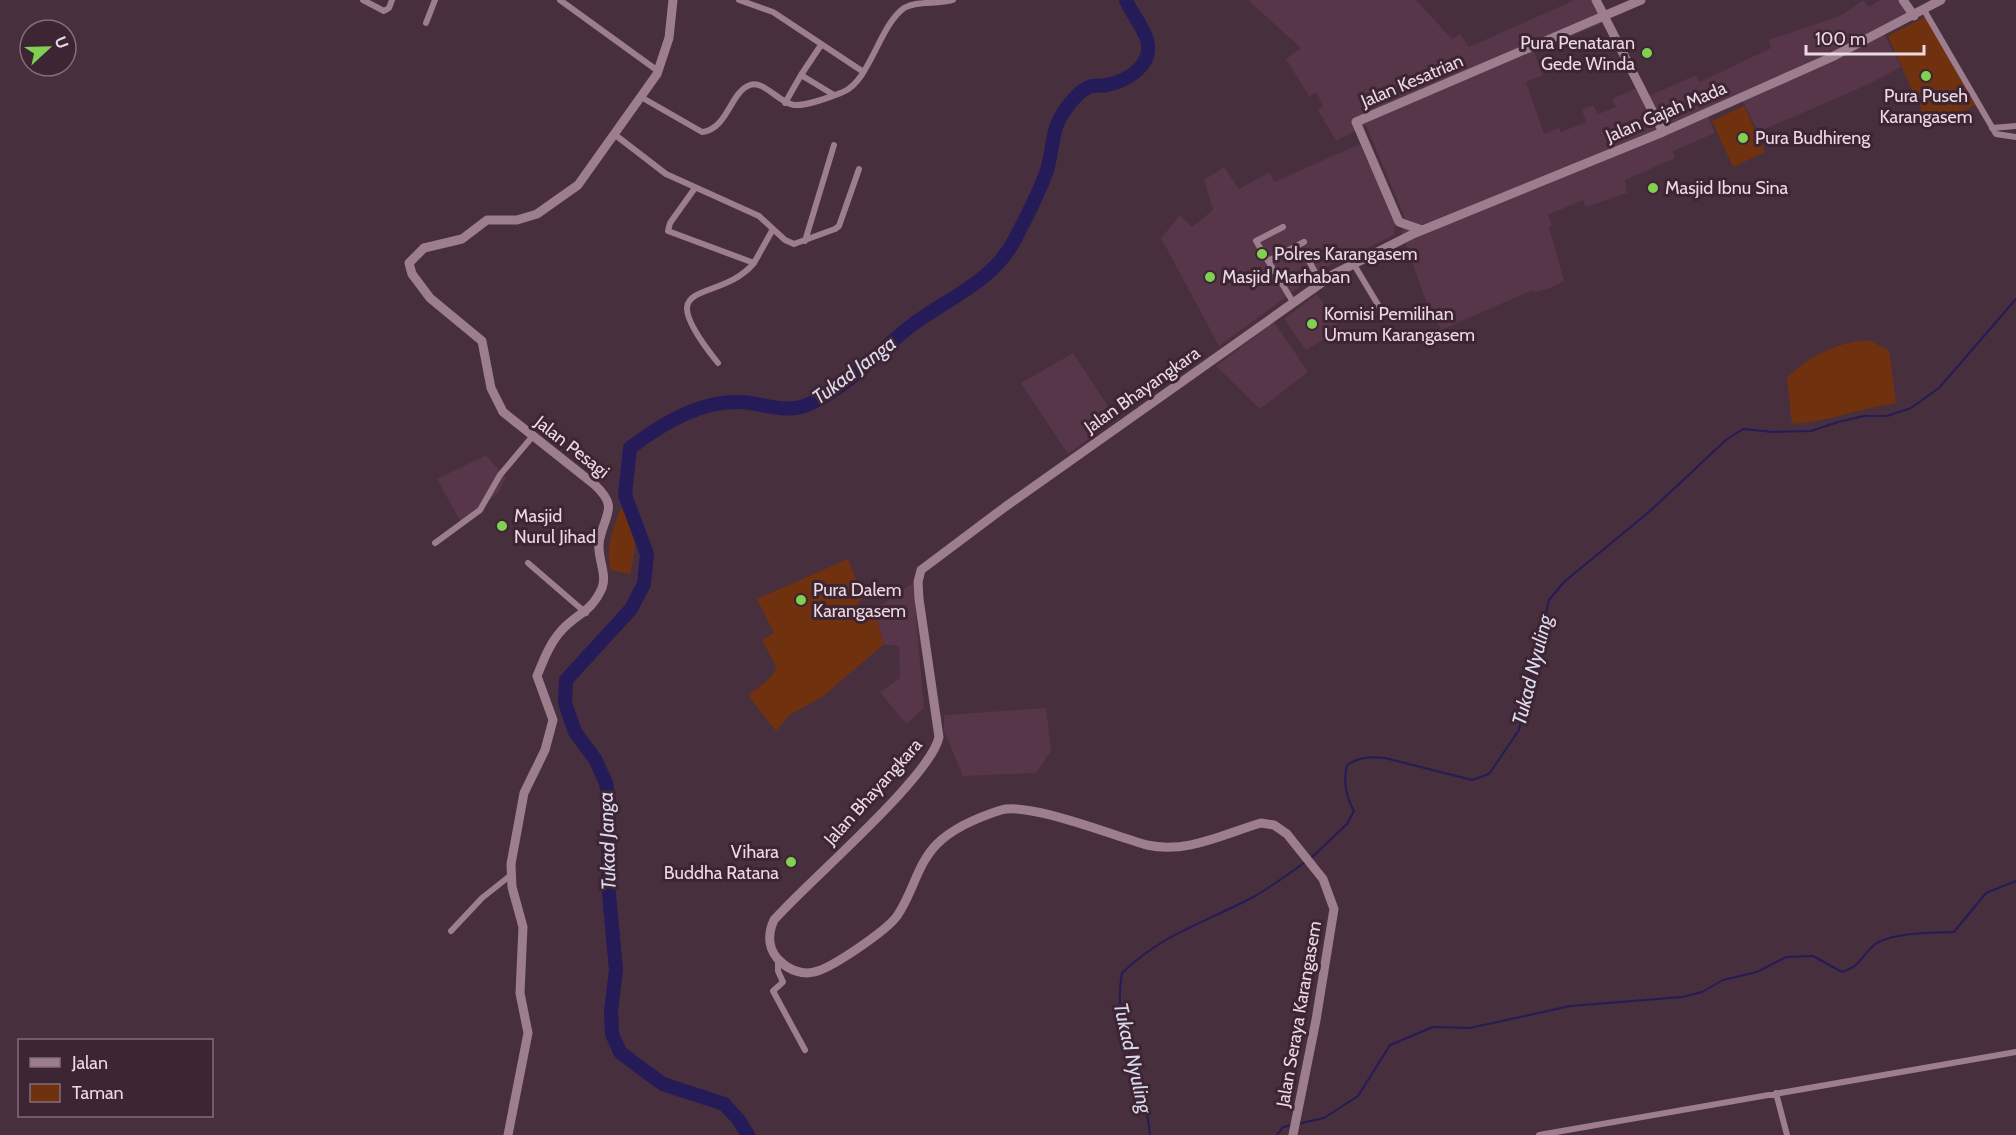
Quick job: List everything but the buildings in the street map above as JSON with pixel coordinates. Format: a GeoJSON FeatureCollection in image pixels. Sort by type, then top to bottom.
{"type":"FeatureCollection","features":[{"type":"Feature","properties":{"kind":"street"},"geometry":{"type":"LineString","coordinates":[[363,0],[384,11],[389,8],[392,0]]}},
{"type":"Feature","properties":{"kind":"street"},"geometry":{"type":"LineString","coordinates":[[426,23],[435,0]]}},
{"type":"Feature","properties":{"kind":"street"},"geometry":{"type":"LineString","coordinates":[[561,0],[658,71]]}},
{"type":"Feature","properties":{"kind":"street","name":"Jalan Pesagi"},"geometry":{"type":"LineString","coordinates":[[508,1135],[528,1033],[520,993],[523,927],[511,875],[524,793],[552,729],[551,711],[537,676],[562,630],[592,607],[604,581],[598,548],[608,514],[609,500],[579,471],[532,437],[503,412],[496,401],[482,341],[430,298],[412,274],[410,263],[424,248],[462,239],[487,220],[525,219],[548,207],[578,185],[658,71],[669,38],[673,0]]}},
{"type":"Feature","properties":{"kind":"street"},"geometry":{"type":"LineString","coordinates":[[739,0],[773,12],[862,71]]}},
{"type":"Feature","properties":{"kind":"street"},"geometry":{"type":"LineString","coordinates":[[641,98],[702,132],[710,130],[721,122],[744,89],[751,84],[760,86],[785,103],[801,105],[834,95],[849,88],[892,21],[904,8],[917,4],[953,0]]}},
{"type":"Feature","properties":{"kind":"street"},"geometry":{"type":"LineString","coordinates":[[1596,0],[1663,132]]}},
{"type":"Feature","properties":{"kind":"street"},"geometry":{"type":"LineString","coordinates":[[1604,17],[1641,0]]}},
{"type":"Feature","properties":{"kind":"street"},"geometry":{"type":"LineString","coordinates":[[1903,0],[1914,16]]}},
{"type":"Feature","properties":{"kind":"street","name":"Jalan Gajah Mada"},"geometry":{"type":"LineString","coordinates":[[1398,242],[1422,230],[1663,132],[1832,57],[1941,0]]}},
{"type":"Feature","properties":{"kind":"street"},"geometry":{"type":"LineString","coordinates":[[1924,10],[1992,128],[2000,136],[2016,137]]}},
{"type":"Feature","properties":{"kind":"street","name":"Jalan Kesatrian"},"geometry":{"type":"LineString","coordinates":[[1399,222],[1356,122],[1604,17]]}},
{"type":"Feature","properties":{"kind":"street"},"geometry":{"type":"LineString","coordinates":[[785,103],[821,45]]}},
{"type":"Feature","properties":{"kind":"street"},"geometry":{"type":"LineString","coordinates":[[801,75],[834,95]]}},
{"type":"Feature","properties":{"kind":"street"},"geometry":{"type":"LineString","coordinates":[[1992,128],[2016,126]]}},
{"type":"Feature","properties":{"kind":"street"},"geometry":{"type":"LineString","coordinates":[[614,134],[649,163],[695,188],[759,216],[790,243],[805,241],[839,226],[859,169]]}},
{"type":"Feature","properties":{"kind":"street"},"geometry":{"type":"LineString","coordinates":[[805,241],[834,145]]}},
{"type":"Feature","properties":{"kind":"street"},"geometry":{"type":"LineString","coordinates":[[695,188],[670,223],[668,231],[754,263]]}},
{"type":"Feature","properties":{"kind":"street"},"geometry":{"type":"LineString","coordinates":[[1398,242],[1399,222],[1422,230]]}},
{"type":"Feature","properties":{"kind":"street"},"geometry":{"type":"LineString","coordinates":[[1283,227],[1256,242],[1293,302]]}},
{"type":"Feature","properties":{"kind":"street"},"geometry":{"type":"LineString","coordinates":[[718,363],[694,330],[687,310],[688,304],[705,290],[740,276],[754,263],[773,229]]}},
{"type":"Feature","properties":{"kind":"street"},"geometry":{"type":"LineString","coordinates":[[1269,261],[1304,242]]}},
{"type":"Feature","properties":{"kind":"street","name":"Jalan Bhayangkara"},"geometry":{"type":"LineString","coordinates":[[778,959],[769,938],[774,920],[889,803],[936,749],[938,729],[918,582],[921,570],[996,513],[1320,282],[1353,263],[1398,242]]}},
{"type":"Feature","properties":{"kind":"street"},"geometry":{"type":"LineString","coordinates":[[1306,255],[1320,282]]}},
{"type":"Feature","properties":{"kind":"street"},"geometry":{"type":"LineString","coordinates":[[1353,263],[1380,308]]}},
{"type":"Feature","properties":{"kind":"street"},"geometry":{"type":"LineString","coordinates":[[435,543],[480,510],[500,475],[532,437]]}},
{"type":"Feature","properties":{"kind":"street"},"geometry":{"type":"LineString","coordinates":[[528,563],[586,613]]}},
{"type":"Feature","properties":{"kind":"street","name":"Jalan Seraya Karangasem"},"geometry":{"type":"LineString","coordinates":[[778,959],[795,970],[809,973],[821,970],[845,957],[898,915],[923,862],[942,839],[963,825],[1001,810],[1025,810],[1147,845],[1167,848],[1212,840],[1262,823],[1274,825],[1287,834],[1315,868],[1332,901],[1334,919],[1293,1135]]}},
{"type":"Feature","properties":{"kind":"street"},"geometry":{"type":"LineString","coordinates":[[451,931],[482,897],[511,875]]}},
{"type":"Feature","properties":{"kind":"street"},"geometry":{"type":"LineString","coordinates":[[778,959],[778,971],[783,982],[772,992],[805,1050]]}},
{"type":"Feature","properties":{"kind":"street"},"geometry":{"type":"LineString","coordinates":[[1539,1135],[2016,1052]]}},
{"type":"Feature","properties":{"kind":"street"},"geometry":{"type":"LineString","coordinates":[[1776,1093],[1787,1135]]}},
{"type":"Feature","properties":{"kind":"shaded area"},"geometry":{"type":"Polygon","coordinates":[[[1248,0],[1416,0],[1452,39],[1460,34],[1469,47],[1575,0],[1600,0],[1610,20],[1534,52],[1543,75],[1526,82],[1544,134],[1559,128],[1561,132],[1586,122],[1582,110],[1593,105],[1598,114],[1616,107],[1612,99],[1641,86],[1647,97],[1696,75],[1700,82],[1771,48],[1769,40],[1840,16],[1863,0],[1869,7],[1880,0],[1898,0],[1910,15],[1882,30],[1901,67],[1867,85],[1758,132],[1742,100],[1708,117],[1715,133],[1673,151],[1675,158],[1625,180],[1627,193],[1586,207],[1583,200],[1548,215],[1552,225],[1549,227],[1564,281],[1548,289],[1534,292],[1533,290],[1441,330],[1426,301],[1402,234],[1404,216],[1366,125],[1336,141],[1318,110],[1323,106],[1317,93],[1309,96],[1286,59],[1301,48],[1248,0]]]}},
{"type":"Feature","properties":{"kind":"shaded area","name":"Polres Karangasem"},"geometry":{"type":"Polygon","coordinates":[[[1360,144],[1395,222],[1394,235],[1327,267],[1219,346],[1161,238],[1180,215],[1192,227],[1213,210],[1204,180],[1224,167],[1239,189],[1270,172],[1274,182],[1360,144]]]}},
{"type":"Feature","properties":{"kind":"shaded area","name":"Komisi Pemilihan Umum Karangasem"},"geometry":{"type":"Polygon","coordinates":[[[1317,294],[1341,329],[1306,350],[1284,319],[1317,294]]]}},
{"type":"Feature","properties":{"kind":"shaded area"},"geometry":{"type":"Polygon","coordinates":[[[1274,322],[1308,372],[1260,409],[1216,366],[1274,322]]]}},
{"type":"Feature","properties":{"kind":"shaded area"},"geometry":{"type":"Polygon","coordinates":[[[1073,353],[1116,418],[1068,454],[1021,383],[1073,353]]]}},
{"type":"Feature","properties":{"kind":"shaded area"},"geometry":{"type":"Polygon","coordinates":[[[486,455],[506,478],[498,493],[462,524],[437,479],[486,455]]]}},
{"type":"Feature","properties":{"kind":"shaded area"},"geometry":{"type":"Polygon","coordinates":[[[913,583],[924,708],[906,724],[880,692],[900,678],[899,646],[884,644],[874,610],[913,583]]]}},
{"type":"Feature","properties":{"kind":"shaded area"},"geometry":{"type":"Polygon","coordinates":[[[1046,708],[1051,751],[1036,773],[963,776],[944,731],[944,715],[1046,708]]]}},
{"type":"Feature","properties":{"kind":"green space"},"geometry":{"type":"Polygon","coordinates":[[[1925,17],[1976,105],[1929,127],[1888,36],[1925,17]]]}},
{"type":"Feature","properties":{"kind":"green space"},"geometry":{"type":"Polygon","coordinates":[[[1744,106],[1765,152],[1733,167],[1712,121],[1744,106]]]}},
{"type":"Feature","properties":{"kind":"green space"},"geometry":{"type":"Polygon","coordinates":[[[1868,340],[1889,350],[1896,403],[1818,421],[1792,424],[1787,378],[1814,357],[1834,347],[1868,340]]]}},
{"type":"Feature","properties":{"kind":"green space"},"geometry":{"type":"Polygon","coordinates":[[[621,508],[632,523],[634,531],[635,547],[630,574],[611,570],[609,561],[611,538],[621,508]]]}},
{"type":"Feature","properties":{"kind":"green space"},"geometry":{"type":"Polygon","coordinates":[[[848,559],[863,598],[853,608],[859,618],[874,610],[884,644],[822,697],[789,715],[776,731],[748,695],[768,680],[777,668],[762,640],[774,633],[757,599],[848,559]]]}},
{"type":"Feature","properties":{"kind":"waterway","name":"Tukad Janga"},"geometry":{"type":"LineString","coordinates":[[748,1135],[738,1119],[724,1104],[663,1084],[620,1052],[612,1034],[611,1011],[616,970],[608,883],[609,802],[606,783],[595,759],[575,732],[565,703],[566,680],[631,609],[644,584],[647,554],[625,495],[630,448],[668,422],[710,405],[740,402],[790,408],[807,405],[822,398],[849,379],[912,325],[983,278],[1006,254],[1036,198],[1048,166],[1056,127],[1065,109],[1085,89],[1115,83],[1130,76],[1147,57],[1147,40],[1126,0]]}},
{"type":"Feature","properties":{"kind":"waterway","name":"Tukad Nyuling"},"geometry":{"type":"LineString","coordinates":[[1310,859],[1347,824],[1354,811],[1345,782],[1347,765],[1356,760],[1385,758],[1472,780],[1489,774],[1519,730],[1549,600],[1564,582],[1650,511],[1726,440],[1743,429],[1773,432],[1811,431],[1864,416],[1887,416],[1911,408],[1939,388],[2016,299]]}},
{"type":"Feature","properties":{"kind":"waterway","name":"Tukad Nyuling"},"geometry":{"type":"LineString","coordinates":[[1150,1135],[1147,1114],[1121,1015],[1122,973],[1154,947],[1255,896],[1305,862]]}},
{"type":"Feature","properties":{"kind":"waterway"},"geometry":{"type":"LineString","coordinates":[[1297,1124],[1324,1118],[1358,1096],[1390,1045],[1433,1027],[1470,1028],[1570,1006],[1682,997],[1702,992],[1723,980],[1757,972],[1786,957],[1813,956],[1842,972],[1857,964],[1869,949],[1881,941],[1912,934],[1954,932],[1986,893],[2016,881]]}},
{"type":"Feature","properties":{"kind":"waterway"},"geometry":{"type":"LineString","coordinates":[[1277,1135],[1283,1127],[1292,1125]]}},
{"type":"Feature","properties":{"kind":"place","name":"Pura Penataran Gede Winda"},"geometry":{"type":"Point","coordinates":[1647,53]}},
{"type":"Feature","properties":{"kind":"place","name":"Pura Puseh Karangasem"},"geometry":{"type":"Point","coordinates":[1926,76]}},
{"type":"Feature","properties":{"kind":"place","name":"Pura Budhireng"},"geometry":{"type":"Point","coordinates":[1743,138]}},
{"type":"Feature","properties":{"kind":"place","name":"Masjid Ibnu Sina"},"geometry":{"type":"Point","coordinates":[1653,188]}},
{"type":"Feature","properties":{"kind":"place","name":"Polres Karangasem"},"geometry":{"type":"Point","coordinates":[1262,254]}},
{"type":"Feature","properties":{"kind":"place","name":"Masjid Marhaban"},"geometry":{"type":"Point","coordinates":[1210,277]}},
{"type":"Feature","properties":{"kind":"place","name":"Komisi Pemilihan Umum Karangasem"},"geometry":{"type":"Point","coordinates":[1312,324]}},
{"type":"Feature","properties":{"kind":"place","name":"Masjid Nurul Jihad"},"geometry":{"type":"Point","coordinates":[502,526]}},
{"type":"Feature","properties":{"kind":"place","name":"Pura Dalem Karangasem"},"geometry":{"type":"Point","coordinates":[801,600]}},
{"type":"Feature","properties":{"kind":"place","name":"Vihara Buddha Ratana"},"geometry":{"type":"Point","coordinates":[791,862]}}]}
